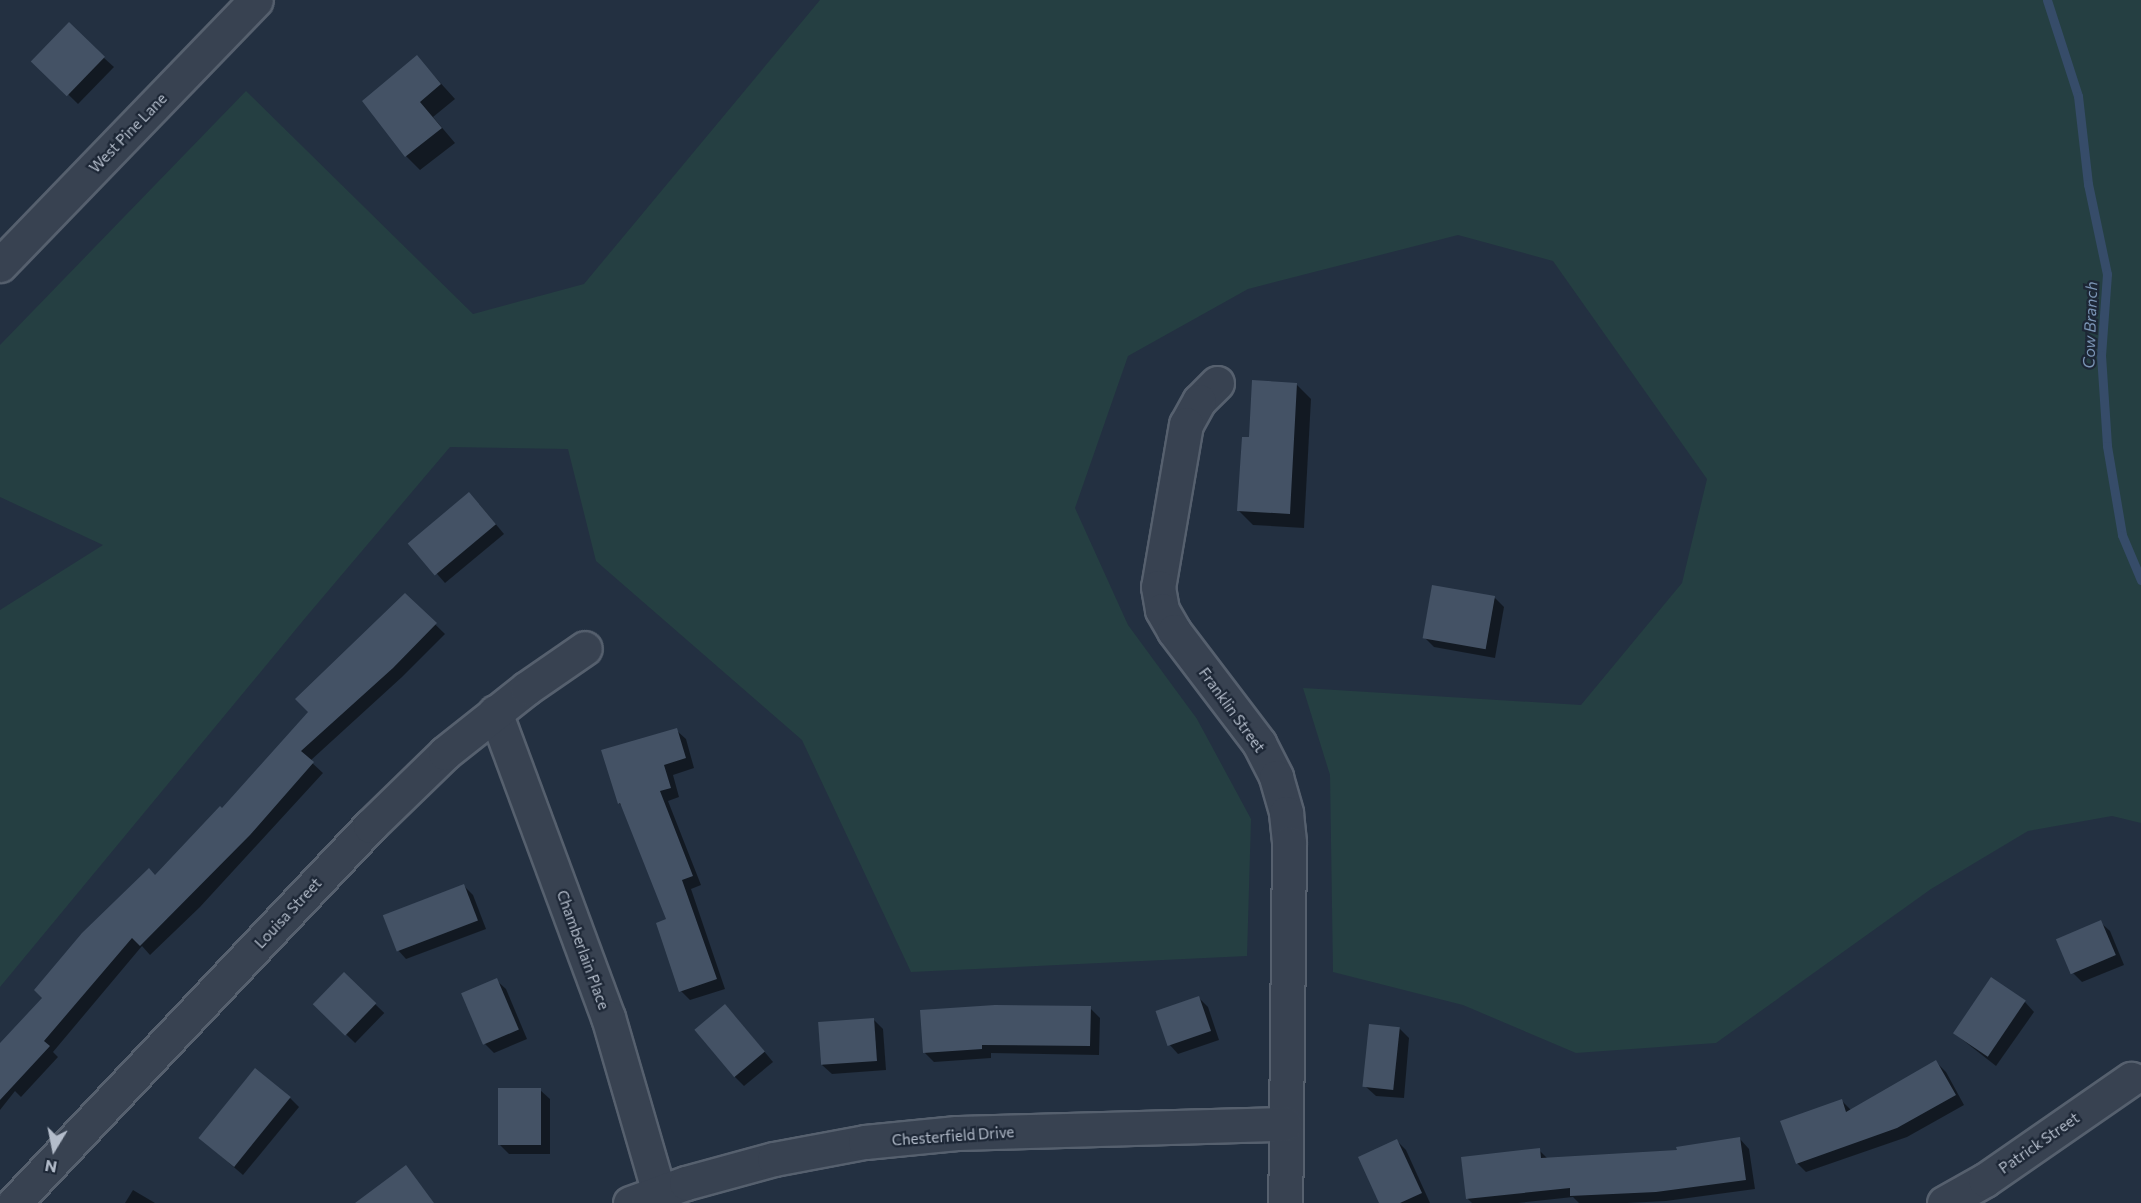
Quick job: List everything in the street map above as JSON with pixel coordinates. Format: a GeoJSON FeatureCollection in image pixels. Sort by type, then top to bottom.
{"type":"FeatureCollection","features":[{"type":"Feature","properties":{"kind":"street","name":"West Pine Lane"},"geometry":{"type":"LineString","coordinates":[[0,265],[256,0]]}},
{"type":"Feature","properties":{"kind":"street","name":"Franklin Street"},"geometry":{"type":"LineString","coordinates":[[1217,383],[1199,401],[1186,424],[1158,587],[1162,610],[1173,631],[1259,743],[1276,777],[1287,813],[1289,843],[1285,1203]]}},
{"type":"Feature","properties":{"kind":"street","name":"Louisa Street"},"geometry":{"type":"LineString","coordinates":[[15,1203],[370,826],[445,753],[495,712],[585,648]]}},
{"type":"Feature","properties":{"kind":"street","name":"Chamberlain Place"},"geometry":{"type":"LineString","coordinates":[[495,712],[608,1017],[645,1197]]}},
{"type":"Feature","properties":{"kind":"street","name":"Patrick Street"},"geometry":{"type":"LineString","coordinates":[[1944,1203],[1985,1180],[2131,1079]]}},
{"type":"Feature","properties":{"kind":"street","name":"Chesterfield Drive"},"geometry":{"type":"LineString","coordinates":[[645,1197],[774,1159],[865,1142],[957,1133],[1285,1125]]}},
{"type":"Feature","properties":{"kind":"green space"},"geometry":{"type":"Polygon","coordinates":[[[820,0],[2141,0],[2141,823],[2112,816],[2028,831],[1931,889],[1716,1043],[1576,1053],[1463,1005],[1333,972],[1330,775],[1303,688],[1581,705],[1682,583],[1707,479],[1553,261],[1458,235],[1248,289],[1128,356],[1075,508],[1128,625],[1197,719],[1251,819],[1247,956],[911,972],[802,740],[596,561],[568,449],[450,447],[0,987],[0,610],[103,545],[0,497],[0,345],[246,91],[473,314],[584,284],[820,0]]]}},
{"type":"Feature","properties":{"kind":"building"},"geometry":{"type":"Polygon","coordinates":[[[69,22],[105,57],[67,96],[31,62],[69,22]]]}},
{"type":"Feature","properties":{"kind":"building"},"geometry":{"type":"Polygon","coordinates":[[[417,55],[441,84],[420,102],[442,128],[405,157],[362,101],[417,55]]]}},
{"type":"Feature","properties":{"kind":"building"},"geometry":{"type":"Polygon","coordinates":[[[1252,380],[1297,383],[1290,514],[1237,511],[1242,437],[1249,437],[1252,380]]]}},
{"type":"Feature","properties":{"kind":"building"},"geometry":{"type":"Polygon","coordinates":[[[469,492],[496,524],[435,576],[408,543],[469,492]]]}},
{"type":"Feature","properties":{"kind":"building"},"geometry":{"type":"Polygon","coordinates":[[[1432,585],[1495,596],[1486,649],[1423,638],[1432,585]]]}},
{"type":"Feature","properties":{"kind":"building"},"geometry":{"type":"Polygon","coordinates":[[[405,593],[437,623],[393,668],[301,751],[314,762],[250,835],[140,946],[132,938],[44,1041],[50,1046],[0,1100],[0,1043],[42,998],[34,990],[82,933],[149,868],[155,875],[220,806],[222,808],[308,712],[295,699],[405,593]]]}},
{"type":"Feature","properties":{"kind":"building"},"geometry":{"type":"Polygon","coordinates":[[[677,728],[686,758],[664,765],[671,788],[660,791],[693,876],[682,880],[717,979],[679,992],[656,923],[666,919],[620,803],[618,804],[601,750],[677,728]]]}},
{"type":"Feature","properties":{"kind":"building"},"geometry":{"type":"Polygon","coordinates":[[[464,884],[478,920],[397,952],[383,915],[464,884]]]}},
{"type":"Feature","properties":{"kind":"building"},"geometry":{"type":"Polygon","coordinates":[[[2101,920],[2116,955],[2071,974],[2056,939],[2101,920]]]}},
{"type":"Feature","properties":{"kind":"building"},"geometry":{"type":"Polygon","coordinates":[[[344,972],[376,1003],[345,1036],[313,1004],[344,972]]]}},
{"type":"Feature","properties":{"kind":"building"},"geometry":{"type":"Polygon","coordinates":[[[1991,977],[2026,1000],[1988,1057],[1953,1033],[1991,977]]]}},
{"type":"Feature","properties":{"kind":"building"},"geometry":{"type":"Polygon","coordinates":[[[497,978],[519,1030],[483,1045],[461,993],[497,978]]]}},
{"type":"Feature","properties":{"kind":"building"},"geometry":{"type":"Polygon","coordinates":[[[1199,996],[1211,1031],[1168,1046],[1156,1011],[1199,996]]]}},
{"type":"Feature","properties":{"kind":"building"},"geometry":{"type":"Polygon","coordinates":[[[725,1004],[765,1051],[734,1077],[694,1030],[725,1004]]]}},
{"type":"Feature","properties":{"kind":"building"},"geometry":{"type":"Polygon","coordinates":[[[995,1005],[1091,1006],[1090,1046],[982,1045],[982,1049],[923,1053],[920,1010],[995,1005]]]}},
{"type":"Feature","properties":{"kind":"building"},"geometry":{"type":"Polygon","coordinates":[[[874,1018],[877,1061],[821,1065],[818,1022],[874,1018]]]}},
{"type":"Feature","properties":{"kind":"building"},"geometry":{"type":"Polygon","coordinates":[[[1369,1024],[1400,1027],[1393,1090],[1362,1087],[1369,1024]]]}},
{"type":"Feature","properties":{"kind":"building"},"geometry":{"type":"Polygon","coordinates":[[[1936,1060],[1956,1095],[1897,1128],[1796,1164],[1780,1121],[1842,1099],[1846,1112],[1936,1060]]]}},
{"type":"Feature","properties":{"kind":"building"},"geometry":{"type":"Polygon","coordinates":[[[255,1068],[291,1097],[234,1167],[198,1138],[255,1068]]]}},
{"type":"Feature","properties":{"kind":"building"},"geometry":{"type":"Polygon","coordinates":[[[498,1088],[541,1088],[541,1145],[498,1145],[498,1088]]]}},
{"type":"Feature","properties":{"kind":"building"},"geometry":{"type":"Polygon","coordinates":[[[1740,1137],[1746,1180],[1656,1192],[1570,1196],[1570,1188],[1466,1199],[1461,1157],[1540,1148],[1541,1158],[1677,1150],[1676,1147],[1740,1137]]]}},
{"type":"Feature","properties":{"kind":"building"},"geometry":{"type":"Polygon","coordinates":[[[1397,1139],[1422,1193],[1400,1203],[1379,1203],[1358,1157],[1397,1139]]]}},
{"type":"Feature","properties":{"kind":"building"},"geometry":{"type":"Polygon","coordinates":[[[406,1165],[434,1203],[355,1203],[406,1165]]]}},
{"type":"Feature","properties":{"kind":"waterway","name":"Cow Branch"},"geometry":{"type":"LineString","coordinates":[[2047,0],[2078,96],[2088,184],[2107,274],[2101,355],[2107,446],[2122,535],[2141,580]]}}]}
